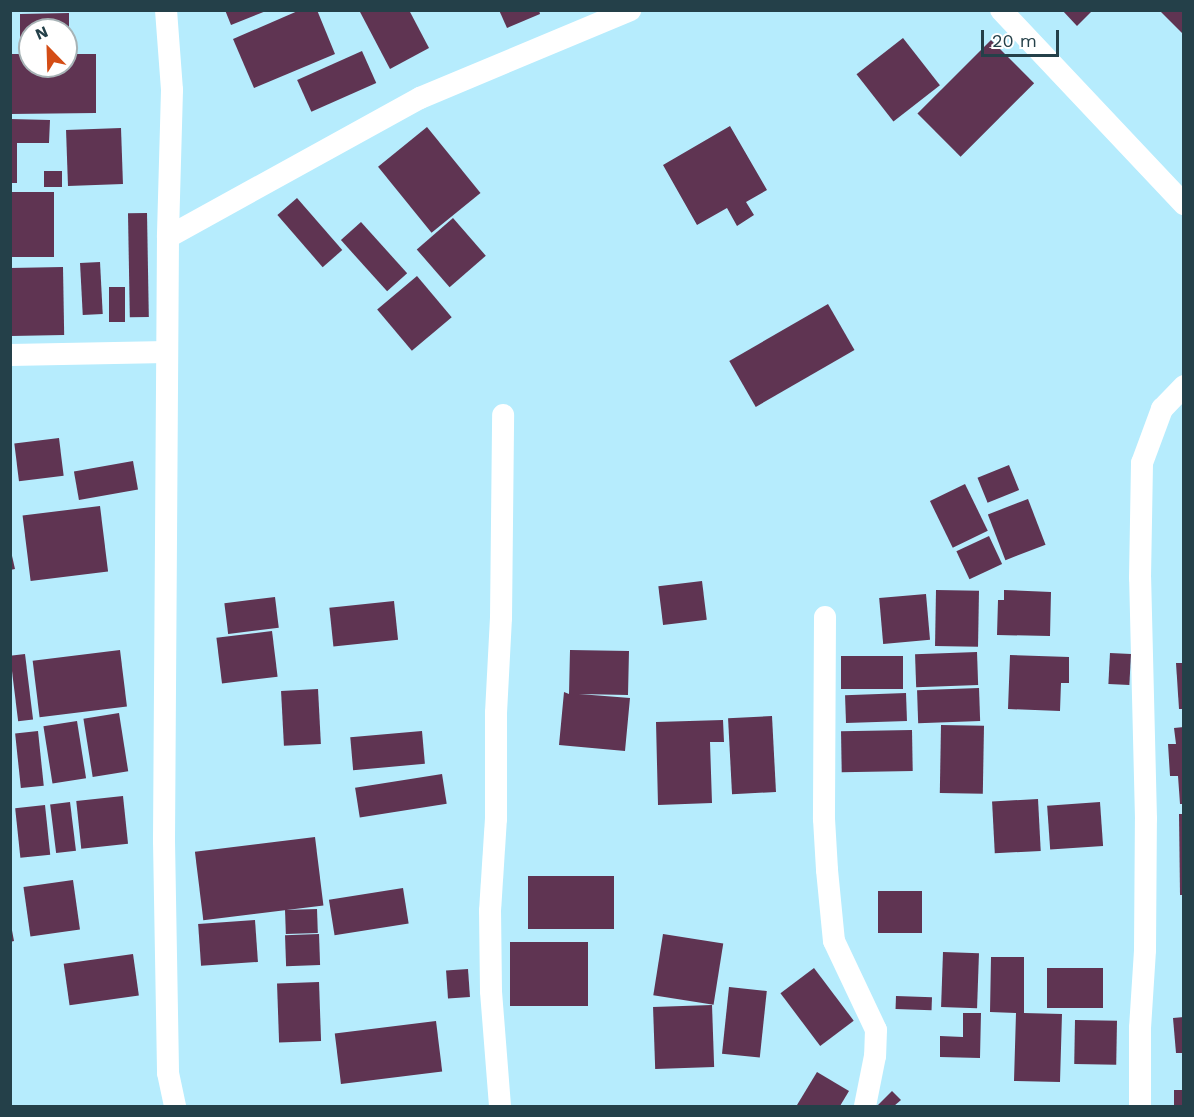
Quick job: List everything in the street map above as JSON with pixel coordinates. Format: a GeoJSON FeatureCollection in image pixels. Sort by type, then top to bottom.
{"type":"FeatureCollection","features":[{"type":"Feature","properties":{"kind":"street"},"geometry":{"type":"LineString","coordinates":[[166,10],[172,90],[168,237],[164,841],[168,1073],[175,1107]]}},
{"type":"Feature","properties":{"kind":"street"},"geometry":{"type":"LineString","coordinates":[[168,237],[420,98],[630,10]]}},
{"type":"Feature","properties":{"kind":"street"},"geometry":{"type":"LineString","coordinates":[[1001,10],[1184,204]]}},
{"type":"Feature","properties":{"kind":"street"},"geometry":{"type":"LineString","coordinates":[[10,355],[167,352]]}},
{"type":"Feature","properties":{"kind":"street"},"geometry":{"type":"LineString","coordinates":[[1140,1107],[1140,1028],[1145,950],[1146,855],[1140,578],[1142,463],[1162,409],[1184,386]]}},
{"type":"Feature","properties":{"kind":"street"},"geometry":{"type":"LineString","coordinates":[[500,1107],[491,991],[490,911],[496,819],[496,713],[501,618],[503,415]]}},
{"type":"Feature","properties":{"kind":"street"},"geometry":{"type":"LineString","coordinates":[[825,617],[824,819],[827,870],[834,941],[876,1030],[875,1056],[865,1107]]}},
{"type":"Feature","properties":{"kind":"building"},"geometry":{"type":"Polygon","coordinates":[[[225,10],[266,10],[266,11],[231,25],[225,10]]]}},
{"type":"Feature","properties":{"kind":"building"},"geometry":{"type":"Polygon","coordinates":[[[300,10],[317,10],[335,54],[254,88],[233,39],[300,10]]]}},
{"type":"Feature","properties":{"kind":"building"},"geometry":{"type":"Polygon","coordinates":[[[359,10],[409,10],[429,48],[390,69],[359,10]]]}},
{"type":"Feature","properties":{"kind":"building"},"geometry":{"type":"Polygon","coordinates":[[[499,10],[539,10],[540,14],[507,28],[499,10]]]}},
{"type":"Feature","properties":{"kind":"building"},"geometry":{"type":"Polygon","coordinates":[[[1062,10],[1093,10],[1077,26],[1062,10]]]}},
{"type":"Feature","properties":{"kind":"building"},"geometry":{"type":"Polygon","coordinates":[[[1159,10],[1184,10],[1184,35],[1159,10]]]}},
{"type":"Feature","properties":{"kind":"building"},"geometry":{"type":"Polygon","coordinates":[[[69,13],[69,18],[20,18],[20,14],[69,13]]]}},
{"type":"Feature","properties":{"kind":"building"},"geometry":{"type":"Polygon","coordinates":[[[903,38],[940,85],[893,122],[857,74],[903,38]]]}},
{"type":"Feature","properties":{"kind":"building"},"geometry":{"type":"Polygon","coordinates":[[[991,40],[1034,83],[961,157],[917,114],[991,40]]]}},
{"type":"Feature","properties":{"kind":"building"},"geometry":{"type":"Polygon","coordinates":[[[362,51],[376,83],[311,112],[297,80],[362,51]]]}},
{"type":"Feature","properties":{"kind":"building"},"geometry":{"type":"Polygon","coordinates":[[[10,54],[18,54],[18,78],[78,78],[78,54],[96,54],[96,113],[10,114],[10,54]]]}},
{"type":"Feature","properties":{"kind":"building"},"geometry":{"type":"Polygon","coordinates":[[[10,119],[50,120],[49,143],[17,143],[17,183],[10,183],[10,119]]]}},
{"type":"Feature","properties":{"kind":"building"},"geometry":{"type":"Polygon","coordinates":[[[730,126],[767,190],[746,202],[754,215],[737,226],[727,208],[697,225],[663,165],[730,126]]]}},
{"type":"Feature","properties":{"kind":"building"},"geometry":{"type":"Polygon","coordinates":[[[427,127],[480,193],[432,233],[378,167],[427,127]]]}},
{"type":"Feature","properties":{"kind":"building"},"geometry":{"type":"Polygon","coordinates":[[[121,128],[123,184],[68,186],[66,130],[121,128]]]}},
{"type":"Feature","properties":{"kind":"building"},"geometry":{"type":"Polygon","coordinates":[[[44,171],[62,171],[62,187],[44,187],[44,171]]]}},
{"type":"Feature","properties":{"kind":"building"},"geometry":{"type":"Polygon","coordinates":[[[10,192],[54,192],[54,257],[10,257],[10,192]]]}},
{"type":"Feature","properties":{"kind":"building"},"geometry":{"type":"Polygon","coordinates":[[[297,198],[342,250],[323,267],[277,215],[297,198]]]}},
{"type":"Feature","properties":{"kind":"building"},"geometry":{"type":"Polygon","coordinates":[[[128,213],[147,213],[149,317],[130,317],[128,213]]]}},
{"type":"Feature","properties":{"kind":"building"},"geometry":{"type":"Polygon","coordinates":[[[453,218],[486,256],[450,287],[417,249],[453,218]]]}},
{"type":"Feature","properties":{"kind":"building"},"geometry":{"type":"Polygon","coordinates":[[[361,222],[407,273],[387,291],[341,240],[361,222]]]}},
{"type":"Feature","properties":{"kind":"building"},"geometry":{"type":"Polygon","coordinates":[[[100,262],[103,314],[83,315],[80,263],[100,262]]]}},
{"type":"Feature","properties":{"kind":"building"},"geometry":{"type":"Polygon","coordinates":[[[63,267],[64,335],[11,336],[10,268],[63,267]]]}},
{"type":"Feature","properties":{"kind":"building"},"geometry":{"type":"Polygon","coordinates":[[[417,276],[452,317],[412,351],[377,309],[417,276]]]}},
{"type":"Feature","properties":{"kind":"building"},"geometry":{"type":"Polygon","coordinates":[[[109,287],[125,287],[125,322],[109,322],[109,287]]]}},
{"type":"Feature","properties":{"kind":"building"},"geometry":{"type":"Polygon","coordinates":[[[828,304],[854,350],[756,407],[729,361],[828,304]]]}},
{"type":"Feature","properties":{"kind":"building"},"geometry":{"type":"Polygon","coordinates":[[[59,438],[64,476],[19,481],[14,443],[59,438]]]}},
{"type":"Feature","properties":{"kind":"building"},"geometry":{"type":"Polygon","coordinates":[[[133,461],[138,490],[79,500],[74,471],[133,461]]]}},
{"type":"Feature","properties":{"kind":"building"},"geometry":{"type":"Polygon","coordinates":[[[1009,465],[1019,490],[988,503],[977,478],[1009,465]]]}},
{"type":"Feature","properties":{"kind":"building"},"geometry":{"type":"Polygon","coordinates":[[[965,484],[988,531],[953,548],[930,501],[965,484]]]}},
{"type":"Feature","properties":{"kind":"building"},"geometry":{"type":"Polygon","coordinates":[[[1028,499],[1046,545],[1005,560],[988,514],[1028,499]]]}},
{"type":"Feature","properties":{"kind":"building"},"geometry":{"type":"Polygon","coordinates":[[[100,506],[108,572],[31,581],[23,516],[100,506]]]}},
{"type":"Feature","properties":{"kind":"building"},"geometry":{"type":"Polygon","coordinates":[[[989,536],[1002,564],[969,579],[956,551],[989,536]]]}},
{"type":"Feature","properties":{"kind":"building"},"geometry":{"type":"Polygon","coordinates":[[[10,547],[15,569],[10,570],[10,547]]]}},
{"type":"Feature","properties":{"kind":"building"},"geometry":{"type":"Polygon","coordinates":[[[702,581],[707,620],[663,625],[658,586],[702,581]]]}},
{"type":"Feature","properties":{"kind":"building"},"geometry":{"type":"Polygon","coordinates":[[[936,590],[979,591],[978,647],[935,646],[936,590]]]}},
{"type":"Feature","properties":{"kind":"building"},"geometry":{"type":"Polygon","coordinates":[[[1004,590],[1051,592],[1050,636],[997,635],[998,600],[1004,600],[1004,590]]]}},
{"type":"Feature","properties":{"kind":"building"},"geometry":{"type":"Polygon","coordinates":[[[926,594],[930,640],[883,644],[879,598],[926,594]]]}},
{"type":"Feature","properties":{"kind":"building"},"geometry":{"type":"Polygon","coordinates":[[[275,597],[279,628],[228,634],[224,603],[275,597]]]}},
{"type":"Feature","properties":{"kind":"building"},"geometry":{"type":"Polygon","coordinates":[[[394,601],[398,640],[333,647],[329,608],[394,601]]]}},
{"type":"Feature","properties":{"kind":"building"},"geometry":{"type":"Polygon","coordinates":[[[272,631],[278,677],[222,683],[216,638],[272,631]]]}},
{"type":"Feature","properties":{"kind":"building"},"geometry":{"type":"Polygon","coordinates":[[[120,650],[127,707],[40,717],[33,661],[120,650]]]}},
{"type":"Feature","properties":{"kind":"building"},"geometry":{"type":"Polygon","coordinates":[[[570,650],[629,651],[628,695],[579,694],[630,698],[625,751],[559,745],[564,692],[569,694],[570,650]]]}},
{"type":"Feature","properties":{"kind":"building"},"geometry":{"type":"Polygon","coordinates":[[[977,652],[978,685],[916,687],[915,654],[977,652]]]}},
{"type":"Feature","properties":{"kind":"building"},"geometry":{"type":"Polygon","coordinates":[[[1110,653],[1131,654],[1129,685],[1108,684],[1110,653]]]}},
{"type":"Feature","properties":{"kind":"building"},"geometry":{"type":"Polygon","coordinates":[[[25,654],[33,720],[18,721],[10,656],[25,654]]]}},
{"type":"Feature","properties":{"kind":"building"},"geometry":{"type":"Polygon","coordinates":[[[1010,655],[1069,657],[1069,683],[1061,683],[1060,711],[1008,709],[1010,655]]]}},
{"type":"Feature","properties":{"kind":"building"},"geometry":{"type":"Polygon","coordinates":[[[841,656],[903,656],[903,689],[841,689],[841,656]]]}},
{"type":"Feature","properties":{"kind":"building"},"geometry":{"type":"Polygon","coordinates":[[[1176,663],[1184,663],[1184,709],[1179,709],[1176,663]]]}},
{"type":"Feature","properties":{"kind":"building"},"geometry":{"type":"Polygon","coordinates":[[[979,688],[980,721],[918,723],[917,690],[979,688]]]}},
{"type":"Feature","properties":{"kind":"building"},"geometry":{"type":"Polygon","coordinates":[[[318,689],[321,744],[284,746],[281,691],[318,689]]]}},
{"type":"Feature","properties":{"kind":"building"},"geometry":{"type":"Polygon","coordinates":[[[906,693],[907,721],[846,723],[845,695],[906,693]]]}},
{"type":"Feature","properties":{"kind":"building"},"geometry":{"type":"Polygon","coordinates":[[[119,713],[128,771],[93,777],[83,719],[119,713]]]}},
{"type":"Feature","properties":{"kind":"building"},"geometry":{"type":"Polygon","coordinates":[[[772,716],[776,792],[732,794],[728,718],[772,716]]]}},
{"type":"Feature","properties":{"kind":"building"},"geometry":{"type":"Polygon","coordinates":[[[723,720],[724,742],[710,742],[712,803],[658,805],[656,722],[723,720]]]}},
{"type":"Feature","properties":{"kind":"building"},"geometry":{"type":"Polygon","coordinates":[[[77,721],[86,778],[52,784],[43,726],[77,721]]]}},
{"type":"Feature","properties":{"kind":"building"},"geometry":{"type":"Polygon","coordinates":[[[941,725],[984,726],[983,794],[940,793],[941,725]]]}},
{"type":"Feature","properties":{"kind":"building"},"geometry":{"type":"Polygon","coordinates":[[[1184,727],[1184,804],[1180,804],[1178,776],[1170,776],[1168,744],[1176,744],[1174,728],[1184,727]]]}},
{"type":"Feature","properties":{"kind":"building"},"geometry":{"type":"Polygon","coordinates":[[[912,730],[913,771],[842,772],[841,731],[912,730]]]}},
{"type":"Feature","properties":{"kind":"building"},"geometry":{"type":"Polygon","coordinates":[[[38,731],[44,786],[21,788],[15,733],[38,731]]]}},
{"type":"Feature","properties":{"kind":"building"},"geometry":{"type":"Polygon","coordinates":[[[422,731],[425,764],[353,770],[350,737],[422,731]]]}},
{"type":"Feature","properties":{"kind":"building"},"geometry":{"type":"Polygon","coordinates":[[[442,774],[447,804],[360,817],[355,788],[442,774]]]}},
{"type":"Feature","properties":{"kind":"building"},"geometry":{"type":"Polygon","coordinates":[[[123,796],[128,844],[81,849],[76,801],[123,796]]]}},
{"type":"Feature","properties":{"kind":"building"},"geometry":{"type":"Polygon","coordinates":[[[1038,799],[1041,851],[995,853],[992,801],[1038,799]]]}},
{"type":"Feature","properties":{"kind":"building"},"geometry":{"type":"Polygon","coordinates":[[[70,802],[76,851],[56,853],[50,804],[70,802]]]}},
{"type":"Feature","properties":{"kind":"building"},"geometry":{"type":"Polygon","coordinates":[[[1100,802],[1103,846],[1050,850],[1047,806],[1100,802]]]}},
{"type":"Feature","properties":{"kind":"building"},"geometry":{"type":"Polygon","coordinates":[[[45,805],[50,855],[20,858],[15,808],[45,805]]]}},
{"type":"Feature","properties":{"kind":"building"},"geometry":{"type":"Polygon","coordinates":[[[1179,814],[1184,814],[1184,895],[1180,895],[1179,814]]]}},
{"type":"Feature","properties":{"kind":"building"},"geometry":{"type":"Polygon","coordinates":[[[315,837],[323,905],[203,920],[195,852],[315,837]]]}},
{"type":"Feature","properties":{"kind":"building"},"geometry":{"type":"Polygon","coordinates":[[[528,876],[614,876],[614,929],[528,929],[528,876]]]}},
{"type":"Feature","properties":{"kind":"building"},"geometry":{"type":"Polygon","coordinates":[[[73,880],[80,930],[30,936],[23,887],[73,880]]]}},
{"type":"Feature","properties":{"kind":"building"},"geometry":{"type":"Polygon","coordinates":[[[403,888],[409,924],[335,935],[329,900],[403,888]]]}},
{"type":"Feature","properties":{"kind":"building"},"geometry":{"type":"Polygon","coordinates":[[[878,891],[922,891],[922,933],[878,933],[878,891]]]}},
{"type":"Feature","properties":{"kind":"building"},"geometry":{"type":"Polygon","coordinates":[[[317,909],[318,933],[286,934],[285,910],[317,909]]]}},
{"type":"Feature","properties":{"kind":"building"},"geometry":{"type":"Polygon","coordinates":[[[10,920],[14,941],[10,942],[10,920]]]}},
{"type":"Feature","properties":{"kind":"building"},"geometry":{"type":"Polygon","coordinates":[[[255,920],[258,962],[201,966],[198,924],[255,920]]]}},
{"type":"Feature","properties":{"kind":"building"},"geometry":{"type":"Polygon","coordinates":[[[319,934],[320,965],[286,966],[285,935],[319,934]]]}},
{"type":"Feature","properties":{"kind":"building"},"geometry":{"type":"Polygon","coordinates":[[[663,934],[723,944],[714,1005],[653,995],[663,934]]]}},
{"type":"Feature","properties":{"kind":"building"},"geometry":{"type":"Polygon","coordinates":[[[510,942],[588,942],[588,1006],[510,1006],[510,942]]]}},
{"type":"Feature","properties":{"kind":"building"},"geometry":{"type":"Polygon","coordinates":[[[943,952],[979,953],[977,1008],[941,1007],[943,952]]]}},
{"type":"Feature","properties":{"kind":"building"},"geometry":{"type":"Polygon","coordinates":[[[133,954],[139,996],[70,1005],[64,964],[133,954]]]}},
{"type":"Feature","properties":{"kind":"building"},"geometry":{"type":"Polygon","coordinates":[[[991,957],[1024,957],[1024,1013],[1062,1014],[1060,1082],[1014,1081],[1016,1013],[990,1012],[991,957]]]}},
{"type":"Feature","properties":{"kind":"building"},"geometry":{"type":"Polygon","coordinates":[[[814,968],[854,1021],[820,1046],[780,993],[814,968]]]}},
{"type":"Feature","properties":{"kind":"building"},"geometry":{"type":"Polygon","coordinates":[[[1047,968],[1103,968],[1103,1008],[1047,1008],[1047,968]]]}},
{"type":"Feature","properties":{"kind":"building"},"geometry":{"type":"Polygon","coordinates":[[[468,969],[470,997],[448,998],[446,971],[468,969]]]}},
{"type":"Feature","properties":{"kind":"building"},"geometry":{"type":"Polygon","coordinates":[[[319,982],[321,1041],[279,1042],[277,983],[319,982]]]}},
{"type":"Feature","properties":{"kind":"building"},"geometry":{"type":"Polygon","coordinates":[[[729,987],[767,991],[760,1058],[722,1054],[729,987]]]}},
{"type":"Feature","properties":{"kind":"building"},"geometry":{"type":"Polygon","coordinates":[[[896,996],[932,997],[932,1010],[896,1009],[896,996]]]}},
{"type":"Feature","properties":{"kind":"building"},"geometry":{"type":"Polygon","coordinates":[[[712,1005],[714,1067],[655,1069],[653,1007],[712,1005]]]}},
{"type":"Feature","properties":{"kind":"building"},"geometry":{"type":"Polygon","coordinates":[[[963,1013],[981,1013],[980,1058],[940,1057],[940,1036],[963,1037],[963,1013]]]}},
{"type":"Feature","properties":{"kind":"building"},"geometry":{"type":"Polygon","coordinates":[[[1184,1017],[1184,1053],[1176,1053],[1173,1018],[1184,1017]]]}},
{"type":"Feature","properties":{"kind":"building"},"geometry":{"type":"Polygon","coordinates":[[[1075,1020],[1117,1021],[1116,1065],[1074,1064],[1075,1020]]]}},
{"type":"Feature","properties":{"kind":"building"},"geometry":{"type":"Polygon","coordinates":[[[436,1021],[442,1072],[341,1084],[335,1033],[436,1021]]]}},
{"type":"Feature","properties":{"kind":"building"},"geometry":{"type":"Polygon","coordinates":[[[817,1072],[849,1091],[840,1106],[797,1105],[817,1072]]]}},
{"type":"Feature","properties":{"kind":"building"},"geometry":{"type":"Polygon","coordinates":[[[1174,1090],[1184,1090],[1184,1106],[1174,1106],[1174,1090]]]}},
{"type":"Feature","properties":{"kind":"building"},"geometry":{"type":"Polygon","coordinates":[[[892,1091],[901,1100],[894,1106],[877,1106],[892,1091]]]}}]}
